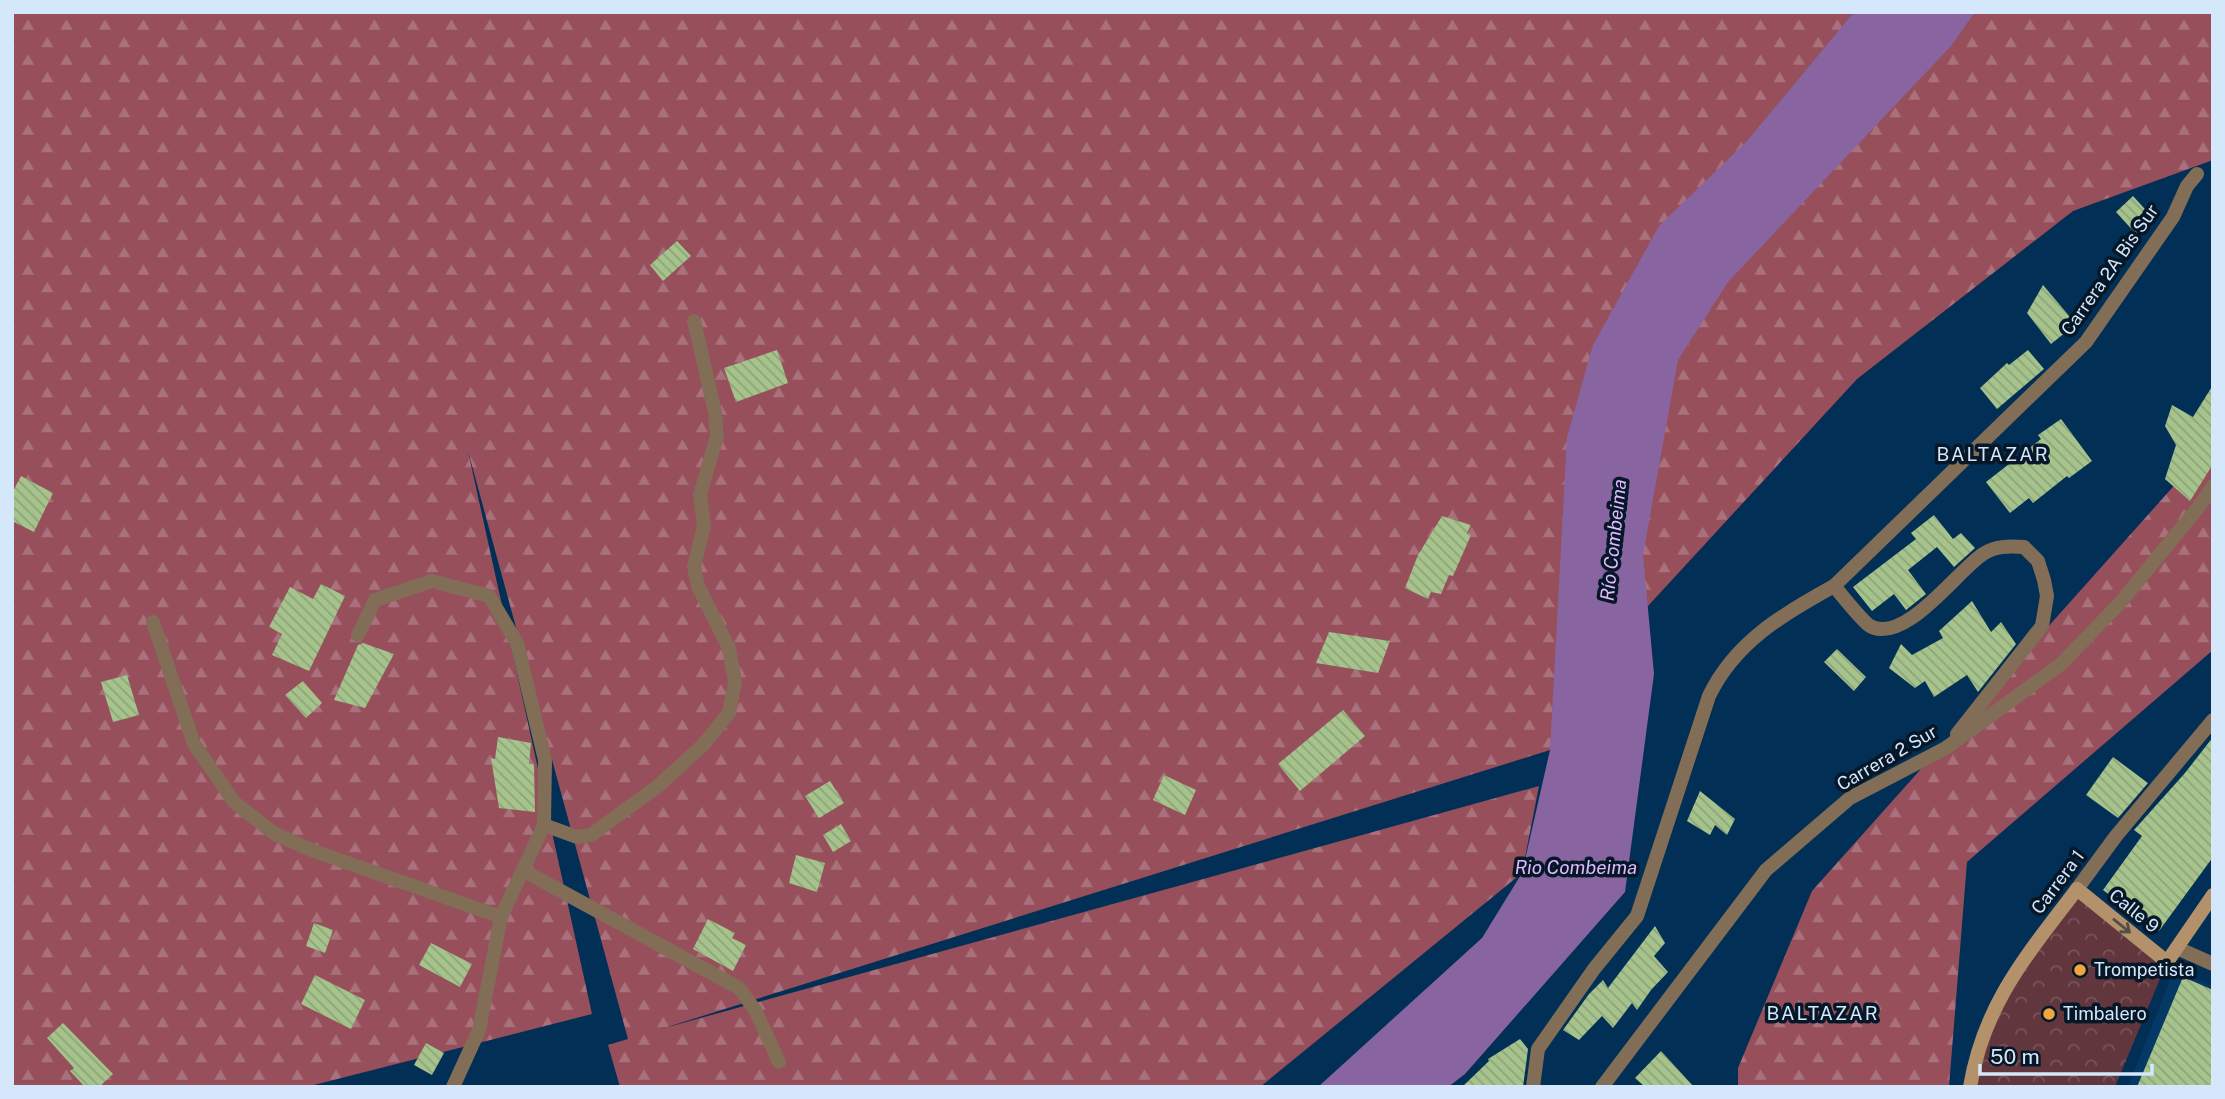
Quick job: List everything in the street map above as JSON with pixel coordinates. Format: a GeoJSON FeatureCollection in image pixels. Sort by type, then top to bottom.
{"type":"FeatureCollection","features":[{"type":"Feature","properties":{"kind":"street","name":"Carrera 2A Bis Sur"},"geometry":{"type":"LineString","coordinates":[[1533,1087],[1538,1049],[1594,969],[1637,916],[1709,696],[1720,673],[1783,614],[1834,586],[2086,342],[2173,218],[2187,186],[2197,174]]}},
{"type":"Feature","properties":{"kind":"street"},"geometry":{"type":"LineString","coordinates":[[544,825],[577,837],[591,835],[658,786],[703,745],[729,713],[735,682],[729,648],[698,586],[694,567],[704,526],[700,495],[717,436],[715,412],[694,321]]}},
{"type":"Feature","properties":{"kind":"street","name":"Carrera 2 Sur"},"geometry":{"type":"LineString","coordinates":[[1602,1087],[1766,870],[1850,799],[1946,748],[2061,664],[2120,603],[2202,504],[2213,486]]}},
{"type":"Feature","properties":{"kind":"street"},"geometry":{"type":"LineString","coordinates":[[1834,586],[1871,626],[1890,629],[1910,620],[1983,554],[2004,546],[2024,547],[2038,561],[2047,596],[2042,626],[1946,748]]}},
{"type":"Feature","properties":{"kind":"street"},"geometry":{"type":"LineString","coordinates":[[358,635],[375,600],[432,581],[489,596],[517,643],[545,760],[544,825],[501,917],[479,1030],[453,1087]]}},
{"type":"Feature","properties":{"kind":"street"},"geometry":{"type":"LineString","coordinates":[[153,622],[194,744],[235,803],[275,834],[314,851],[501,917]]}},
{"type":"Feature","properties":{"kind":"street","name":"Carrera 1"},"geometry":{"type":"LineString","coordinates":[[1970,1087],[1979,1046],[1999,997],[2017,967],[2116,836],[2213,720]]}},
{"type":"Feature","properties":{"kind":"street"},"geometry":{"type":"LineString","coordinates":[[524,871],[739,988],[755,1010],[779,1062]]}},
{"type":"Feature","properties":{"kind":"street","name":"Calle 9"},"geometry":{"type":"LineString","coordinates":[[2077,889],[2167,962],[2177,948]]}},
{"type":"Feature","properties":{"kind":"street"},"geometry":{"type":"LineString","coordinates":[[2213,895],[2177,948],[2213,964]]}},
{"type":"Feature","properties":{"kind":"shaded area"},"geometry":{"type":"Polygon","coordinates":[[[2174,970],[2213,986],[2213,1087],[2128,1087],[2174,970]]]}},
{"type":"Feature","properties":{"kind":"green space"},"geometry":{"type":"Polygon","coordinates":[[[12,12],[2213,12],[2213,160],[2073,211],[1857,379],[1648,606],[1550,750],[661,1029],[1539,786],[1522,873],[1260,1087],[620,1087],[608,1045],[628,1039],[468,451],[592,1014],[306,1087],[12,1087],[12,12]]]}},
{"type":"Feature","properties":{"kind":"green space"},"geometry":{"type":"Polygon","coordinates":[[[2213,442],[2213,650],[1967,862],[1949,1087],[1738,1087],[1738,1068],[1812,891],[2213,442]]]}},
{"type":"Feature","properties":{"kind":"green space"},"geometry":{"type":"Polygon","coordinates":[[[2077,889],[2167,962],[2115,1087],[1970,1087],[1988,1020],[2077,889]]]}},
{"type":"Feature","properties":{"kind":"water","name":"Rio Combeima"},"geometry":{"type":"Polygon","coordinates":[[[1854,12],[1975,12],[1951,46],[1728,282],[1678,360],[1643,555],[1654,674],[1625,892],[1465,1074],[1448,1087],[1318,1087],[1482,938],[1522,873],[1550,750],[1567,437],[1593,345],[1659,226],[1747,141],[1854,12]]]}},
{"type":"Feature","properties":{"kind":"building"},"geometry":{"type":"Polygon","coordinates":[[[2133,196],[2153,218],[2136,234],[2116,212],[2133,196]]]}},
{"type":"Feature","properties":{"kind":"building"},"geometry":{"type":"Polygon","coordinates":[[[677,241],[691,256],[663,281],[650,265],[677,241]]]}},
{"type":"Feature","properties":{"kind":"building"},"geometry":{"type":"Polygon","coordinates":[[[2043,285],[2076,324],[2051,344],[2027,313],[2043,285]]]}},
{"type":"Feature","properties":{"kind":"building"},"geometry":{"type":"Polygon","coordinates":[[[777,350],[788,383],[736,402],[724,368],[777,350]]]}},
{"type":"Feature","properties":{"kind":"building"},"geometry":{"type":"Polygon","coordinates":[[[2028,350],[2044,369],[1997,409],[1980,388],[2007,363],[2009,365],[2028,350]]]}},
{"type":"Feature","properties":{"kind":"building"},"geometry":{"type":"Polygon","coordinates":[[[2213,385],[2213,464],[2190,501],[2165,479],[2176,445],[2165,426],[2172,405],[2193,417],[2213,385]]]}},
{"type":"Feature","properties":{"kind":"building"},"geometry":{"type":"Polygon","coordinates":[[[2061,419],[2092,461],[2069,478],[2067,476],[2033,503],[2029,498],[2010,513],[1986,482],[2041,439],[2038,435],[2061,419]]]}},
{"type":"Feature","properties":{"kind":"building"},"geometry":{"type":"Polygon","coordinates":[[[21,476],[53,493],[34,532],[12,521],[12,493],[21,476]]]}},
{"type":"Feature","properties":{"kind":"building"},"geometry":{"type":"Polygon","coordinates":[[[1934,515],[1953,539],[1961,533],[1975,548],[1954,567],[1937,547],[1908,570],[1926,594],[1906,610],[1894,594],[1872,611],[1853,587],[1916,539],[1911,533],[1934,515]]]}},
{"type":"Feature","properties":{"kind":"building"},"geometry":{"type":"Polygon","coordinates":[[[1442,516],[1471,525],[1467,533],[1471,535],[1453,576],[1449,575],[1441,594],[1431,592],[1428,599],[1405,588],[1418,555],[1442,516]]]}},
{"type":"Feature","properties":{"kind":"building"},"geometry":{"type":"Polygon","coordinates":[[[321,584],[345,596],[309,671],[272,655],[282,634],[269,627],[290,587],[313,599],[321,584]]]}},
{"type":"Feature","properties":{"kind":"building"},"geometry":{"type":"Polygon","coordinates":[[[1972,601],[1991,632],[2001,622],[2016,644],[1978,692],[1967,675],[1934,697],[1925,681],[1915,688],[1889,668],[1901,644],[1912,655],[1943,638],[1939,631],[1972,601]]]}},
{"type":"Feature","properties":{"kind":"building"},"geometry":{"type":"Polygon","coordinates":[[[1329,632],[1390,641],[1378,673],[1316,663],[1329,632]]]}},
{"type":"Feature","properties":{"kind":"building"},"geometry":{"type":"Polygon","coordinates":[[[363,643],[394,654],[365,708],[334,700],[358,645],[363,643]]]}},
{"type":"Feature","properties":{"kind":"building"},"geometry":{"type":"Polygon","coordinates":[[[1837,649],[1866,677],[1854,691],[1824,662],[1837,649]]]}},
{"type":"Feature","properties":{"kind":"building"},"geometry":{"type":"Polygon","coordinates":[[[127,675],[139,715],[113,722],[101,682],[127,675]]]}},
{"type":"Feature","properties":{"kind":"building"},"geometry":{"type":"Polygon","coordinates":[[[303,681],[322,703],[306,718],[285,695],[303,681]]]}},
{"type":"Feature","properties":{"kind":"building"},"geometry":{"type":"Polygon","coordinates":[[[1343,710],[1365,736],[1300,791],[1278,764],[1343,710]]]}},
{"type":"Feature","properties":{"kind":"building"},"geometry":{"type":"Polygon","coordinates":[[[498,737],[531,743],[529,764],[534,764],[535,812],[499,808],[491,758],[495,759],[498,737]]]}},
{"type":"Feature","properties":{"kind":"building"},"geometry":{"type":"Polygon","coordinates":[[[2213,737],[2213,857],[2159,931],[2103,890],[2142,836],[2134,830],[2213,737]]]}},
{"type":"Feature","properties":{"kind":"building"},"geometry":{"type":"Polygon","coordinates":[[[2113,757],[2148,783],[2118,818],[2086,795],[2113,757]]]}},
{"type":"Feature","properties":{"kind":"building"},"geometry":{"type":"Polygon","coordinates":[[[1164,775],[1196,790],[1185,815],[1153,800],[1164,775]]]}},
{"type":"Feature","properties":{"kind":"building"},"geometry":{"type":"Polygon","coordinates":[[[830,781],[844,803],[819,818],[805,796],[830,781]]]}},
{"type":"Feature","properties":{"kind":"building"},"geometry":{"type":"Polygon","coordinates":[[[1700,791],[1735,819],[1727,835],[1715,825],[1710,835],[1687,821],[1700,791]]]}},
{"type":"Feature","properties":{"kind":"building"},"geometry":{"type":"Polygon","coordinates":[[[841,824],[851,841],[833,852],[823,835],[841,824]]]}},
{"type":"Feature","properties":{"kind":"building"},"geometry":{"type":"Polygon","coordinates":[[[796,855],[825,863],[817,892],[789,883],[796,855]]]}},
{"type":"Feature","properties":{"kind":"building"},"geometry":{"type":"Polygon","coordinates":[[[708,919],[735,933],[732,938],[746,945],[733,971],[693,949],[708,919]]]}},
{"type":"Feature","properties":{"kind":"building"},"geometry":{"type":"Polygon","coordinates":[[[314,923],[333,930],[325,953],[306,946],[314,923]]]}},
{"type":"Feature","properties":{"kind":"building"},"geometry":{"type":"Polygon","coordinates":[[[1655,926],[1665,943],[1654,956],[1668,972],[1637,1010],[1632,1003],[1613,1028],[1602,1016],[1579,1040],[1563,1030],[1589,994],[1603,980],[1608,988],[1655,926]]]}},
{"type":"Feature","properties":{"kind":"building"},"geometry":{"type":"Polygon","coordinates":[[[431,943],[472,964],[460,987],[419,965],[431,943]]]}},
{"type":"Feature","properties":{"kind":"building"},"geometry":{"type":"Polygon","coordinates":[[[315,975],[365,1000],[351,1029],[301,1004],[315,975]]]}},
{"type":"Feature","properties":{"kind":"building"},"geometry":{"type":"Polygon","coordinates":[[[2183,977],[2213,990],[2213,1087],[2137,1087],[2183,977]]]}},
{"type":"Feature","properties":{"kind":"building"},"geometry":{"type":"Polygon","coordinates":[[[63,1023],[113,1074],[99,1087],[85,1087],[70,1071],[74,1068],[47,1038],[63,1023]]]}},
{"type":"Feature","properties":{"kind":"building"},"geometry":{"type":"Polygon","coordinates":[[[1520,1039],[1528,1049],[1523,1087],[1462,1087],[1488,1059],[1520,1039]]]}},
{"type":"Feature","properties":{"kind":"building"},"geometry":{"type":"Polygon","coordinates":[[[426,1043],[444,1053],[432,1075],[414,1065],[426,1043]]]}},
{"type":"Feature","properties":{"kind":"building"},"geometry":{"type":"Polygon","coordinates":[[[1661,1051],[1694,1087],[1645,1087],[1635,1078],[1661,1051]]]}},
{"type":"Feature","properties":{"kind":"place","name":"Trompetista"},"geometry":{"type":"Point","coordinates":[2080,970]}},
{"type":"Feature","properties":{"kind":"place","name":"Timbalero"},"geometry":{"type":"Point","coordinates":[2049,1014]}},
{"type":"Feature","properties":{"kind":"district","name":"BALTAZAR"},"geometry":{"type":"Point","coordinates":[1993,454]}},
{"type":"Feature","properties":{"kind":"district","name":"BALTAZAR"},"geometry":{"type":"Point","coordinates":[1823,1013]}},
{"type":"Feature","properties":{"kind":"water label","name":"Río Combeima"},"geometry":{"type":"Point","coordinates":[1613,540]}}]}
